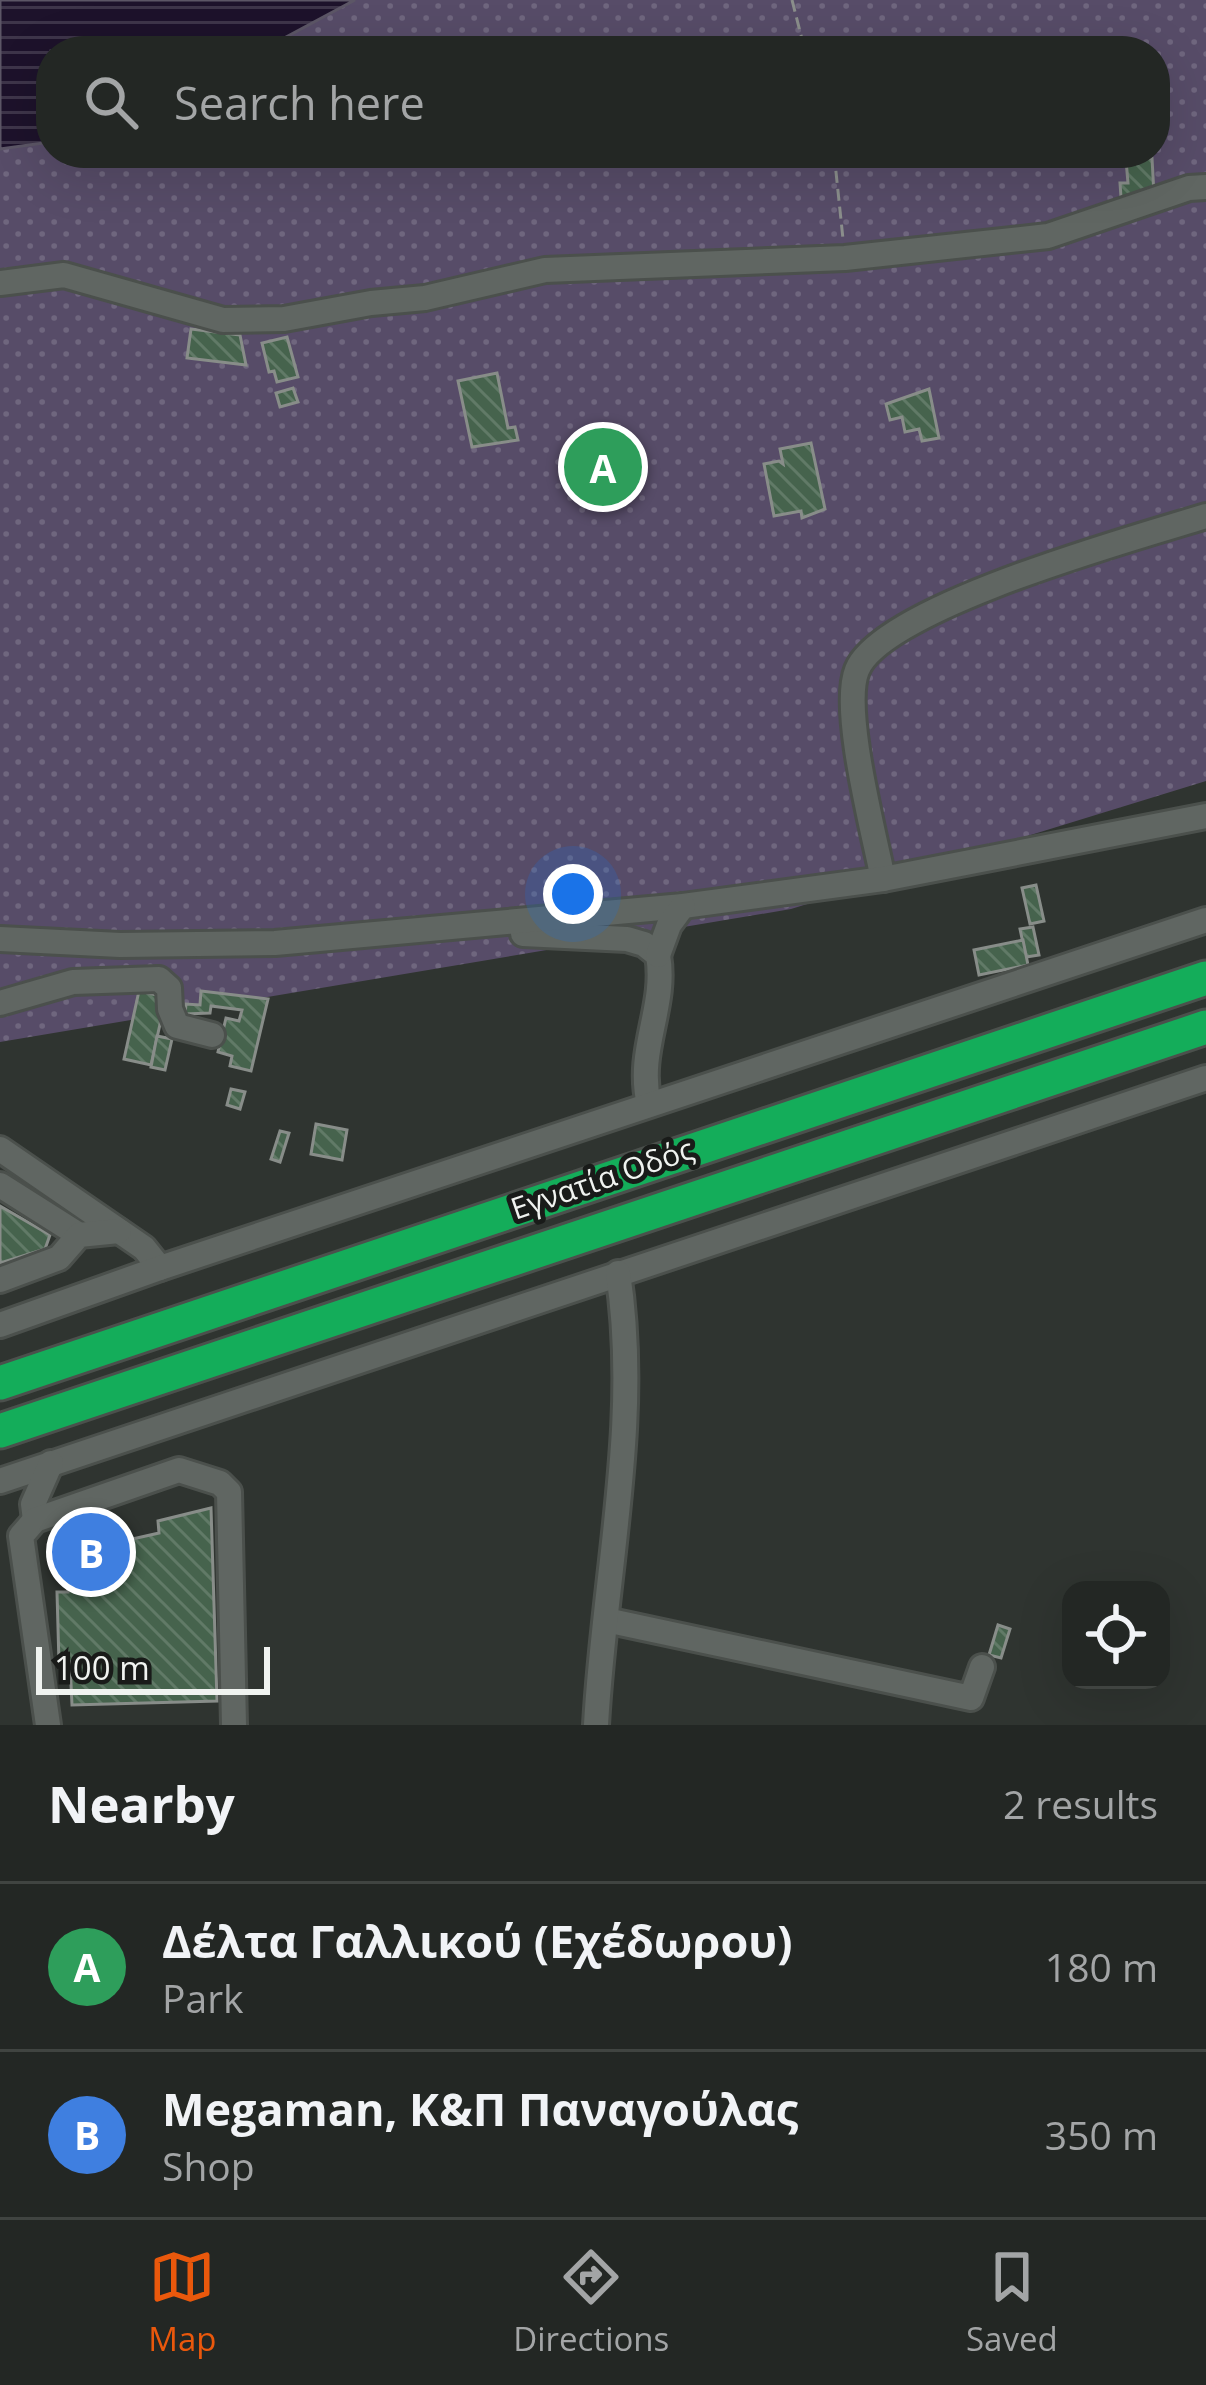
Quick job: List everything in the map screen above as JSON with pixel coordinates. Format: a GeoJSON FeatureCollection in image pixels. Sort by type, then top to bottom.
{"type":"FeatureCollection","features":[{"type":"Feature","properties":{"kind":"highway","name":"Εγνατία Οδός"},"geometry":{"type":"LineString","coordinates":[[0,1383],[1206,978]]}},
{"type":"Feature","properties":{"kind":"highway","name":"Εγνατία Οδός"},"geometry":{"type":"LineString","coordinates":[[0,1431],[1206,1027]]}},
{"type":"Feature","properties":{"kind":"street"},"geometry":{"type":"LineString","coordinates":[[0,283],[64,275],[223,320],[247,321],[425,298],[545,271],[845,259],[1048,236],[1189,188],[1206,187]]}},
{"type":"Feature","properties":{"kind":"street"},"geometry":{"type":"LineString","coordinates":[[883,879],[854,719],[855,673],[863,657],[945,605],[1206,516]]}},
{"type":"Feature","properties":{"kind":"street"},"geometry":{"type":"LineString","coordinates":[[0,939],[120,945],[275,944],[683,906],[883,879],[1206,816]]}},
{"type":"Feature","properties":{"kind":"street"},"geometry":{"type":"LineString","coordinates":[[649,1104],[643,1061],[658,993],[658,955],[683,906]]}},
{"type":"Feature","properties":{"kind":"street"},"geometry":{"type":"LineString","coordinates":[[0,1325],[1206,920]]}},
{"type":"Feature","properties":{"kind":"street"},"geometry":{"type":"LineString","coordinates":[[427,931],[627,939],[658,955]]}},
{"type":"Feature","properties":{"kind":"street"},"geometry":{"type":"LineString","coordinates":[[0,1003],[73,982],[159,979],[169,988],[177,1026],[212,1034]]}},
{"type":"Feature","properties":{"kind":"street"},"geometry":{"type":"LineString","coordinates":[[0,1481],[1206,1078]]}},
{"type":"Feature","properties":{"kind":"street"},"geometry":{"type":"LineString","coordinates":[[0,1149],[154,1256],[160,1268]]}},
{"type":"Feature","properties":{"kind":"street"},"geometry":{"type":"LineString","coordinates":[[0,1185],[80,1235],[119,1231]]}},
{"type":"Feature","properties":{"kind":"street"},"geometry":{"type":"LineString","coordinates":[[0,1280],[52,1262],[80,1235]]}},
{"type":"Feature","properties":{"kind":"street"},"geometry":{"type":"LineString","coordinates":[[596,1725],[626,1408],[624,1310],[618,1273]]}},
{"type":"Feature","properties":{"kind":"street"},"geometry":{"type":"LineString","coordinates":[[35,1520],[33,1504],[50,1463]]}},
{"type":"Feature","properties":{"kind":"street"},"geometry":{"type":"LineString","coordinates":[[48,1725],[22,1536],[35,1520],[179,1470],[226,1486],[230,1502],[234,1725]]}},
{"type":"Feature","properties":{"kind":"street"},"geometry":{"type":"LineString","coordinates":[[606,1620],[971,1698],[982,1666]]}},
{"type":"Feature","properties":{"kind":"path"},"geometry":{"type":"LineString","coordinates":[[792,0],[801,36]]}},
{"type":"Feature","properties":{"kind":"path"},"geometry":{"type":"LineString","coordinates":[[836,168],[845,259]]}},
{"type":"Feature","properties":{"kind":"shaded area"},"geometry":{"type":"Polygon","coordinates":[[[0,0],[1206,0],[1206,781],[791,909],[0,1042],[0,0]]]}},
{"type":"Feature","properties":{"kind":"shaded area"},"geometry":{"type":"Polygon","coordinates":[[[0,0],[355,0],[288,36],[36,36],[36,144],[0,149],[0,0]]]}},
{"type":"Feature","properties":{"kind":"building"},"geometry":{"type":"Polygon","coordinates":[[[1127,168],[1153,168],[1154,195],[1121,197],[1120,183],[1128,183],[1127,168]]]}},
{"type":"Feature","properties":{"kind":"building"},"geometry":{"type":"Polygon","coordinates":[[[191,329],[240,335],[246,365],[187,358],[191,329]]]}},
{"type":"Feature","properties":{"kind":"building"},"geometry":{"type":"Polygon","coordinates":[[[287,337],[298,377],[277,382],[274,371],[269,372],[262,343],[287,337]]]}},
{"type":"Feature","properties":{"kind":"building"},"geometry":{"type":"Polygon","coordinates":[[[497,373],[508,428],[515,427],[518,440],[472,447],[458,381],[497,373]]]}},
{"type":"Feature","properties":{"kind":"building"},"geometry":{"type":"Polygon","coordinates":[[[293,388],[298,402],[280,407],[276,393],[293,388]]]}},
{"type":"Feature","properties":{"kind":"building"},"geometry":{"type":"Polygon","coordinates":[[[929,389],[939,438],[922,441],[919,429],[905,432],[902,417],[890,420],[886,404],[929,389]]]}},
{"type":"Feature","properties":{"kind":"building"},"geometry":{"type":"Polygon","coordinates":[[[811,443],[825,509],[802,518],[801,511],[774,516],[764,464],[783,464],[780,449],[811,443]]]}},
{"type":"Feature","properties":{"kind":"building"},"geometry":{"type":"Polygon","coordinates":[[[1036,885],[1044,921],[1030,924],[1022,888],[1036,885]]]}},
{"type":"Feature","properties":{"kind":"building"},"geometry":{"type":"Polygon","coordinates":[[[1033,927],[1039,955],[1026,957],[1020,929],[1033,927]]]}},
{"type":"Feature","properties":{"kind":"building"},"geometry":{"type":"Polygon","coordinates":[[[1023,940],[1028,965],[979,975],[974,950],[1023,940]]]}},
{"type":"Feature","properties":{"kind":"building"},"geometry":{"type":"Polygon","coordinates":[[[139,991],[166,997],[151,1065],[124,1059],[139,991]]]}},
{"type":"Feature","properties":{"kind":"building"},"geometry":{"type":"Polygon","coordinates":[[[201,991],[268,999],[251,1071],[230,1066],[232,1056],[218,1052],[226,1018],[239,1021],[242,1010],[211,1006],[210,1013],[185,1014],[186,1004],[200,1005],[201,991]]]}},
{"type":"Feature","properties":{"kind":"building"},"geometry":{"type":"Polygon","coordinates":[[[157,1036],[172,1039],[165,1070],[151,1067],[157,1036]]]}},
{"type":"Feature","properties":{"kind":"building"},"geometry":{"type":"Polygon","coordinates":[[[231,1089],[245,1092],[240,1109],[227,1105],[231,1089]]]}},
{"type":"Feature","properties":{"kind":"building"},"geometry":{"type":"Polygon","coordinates":[[[316,1124],[347,1130],[342,1160],[311,1154],[316,1124]]]}},
{"type":"Feature","properties":{"kind":"building"},"geometry":{"type":"Polygon","coordinates":[[[280,1131],[289,1133],[280,1162],[271,1159],[280,1131]]]}},
{"type":"Feature","properties":{"kind":"building"},"geometry":{"type":"Polygon","coordinates":[[[0,1206],[50,1235],[45,1249],[0,1263],[0,1206]]]}},
{"type":"Feature","properties":{"kind":"building"},"geometry":{"type":"Polygon","coordinates":[[[211,1508],[217,1701],[72,1705],[70,1662],[59,1663],[57,1592],[68,1592],[66,1542],[128,1540],[159,1533],[158,1521],[211,1508]]]}},
{"type":"Feature","properties":{"kind":"building"},"geometry":{"type":"Polygon","coordinates":[[[998,1625],[1010,1629],[1001,1658],[989,1655],[998,1625]]]}},
{"type":"Feature","properties":{"kind":"place","name":"Δέλτα Γαλλικού (Εχέδωρου)"},"geometry":{"type":"Point","coordinates":[603,467]}},
{"type":"Feature","properties":{"kind":"place","name":"Megaman, Κ&Π Παναγούλας"},"geometry":{"type":"Point","coordinates":[91,1552]}}]}
